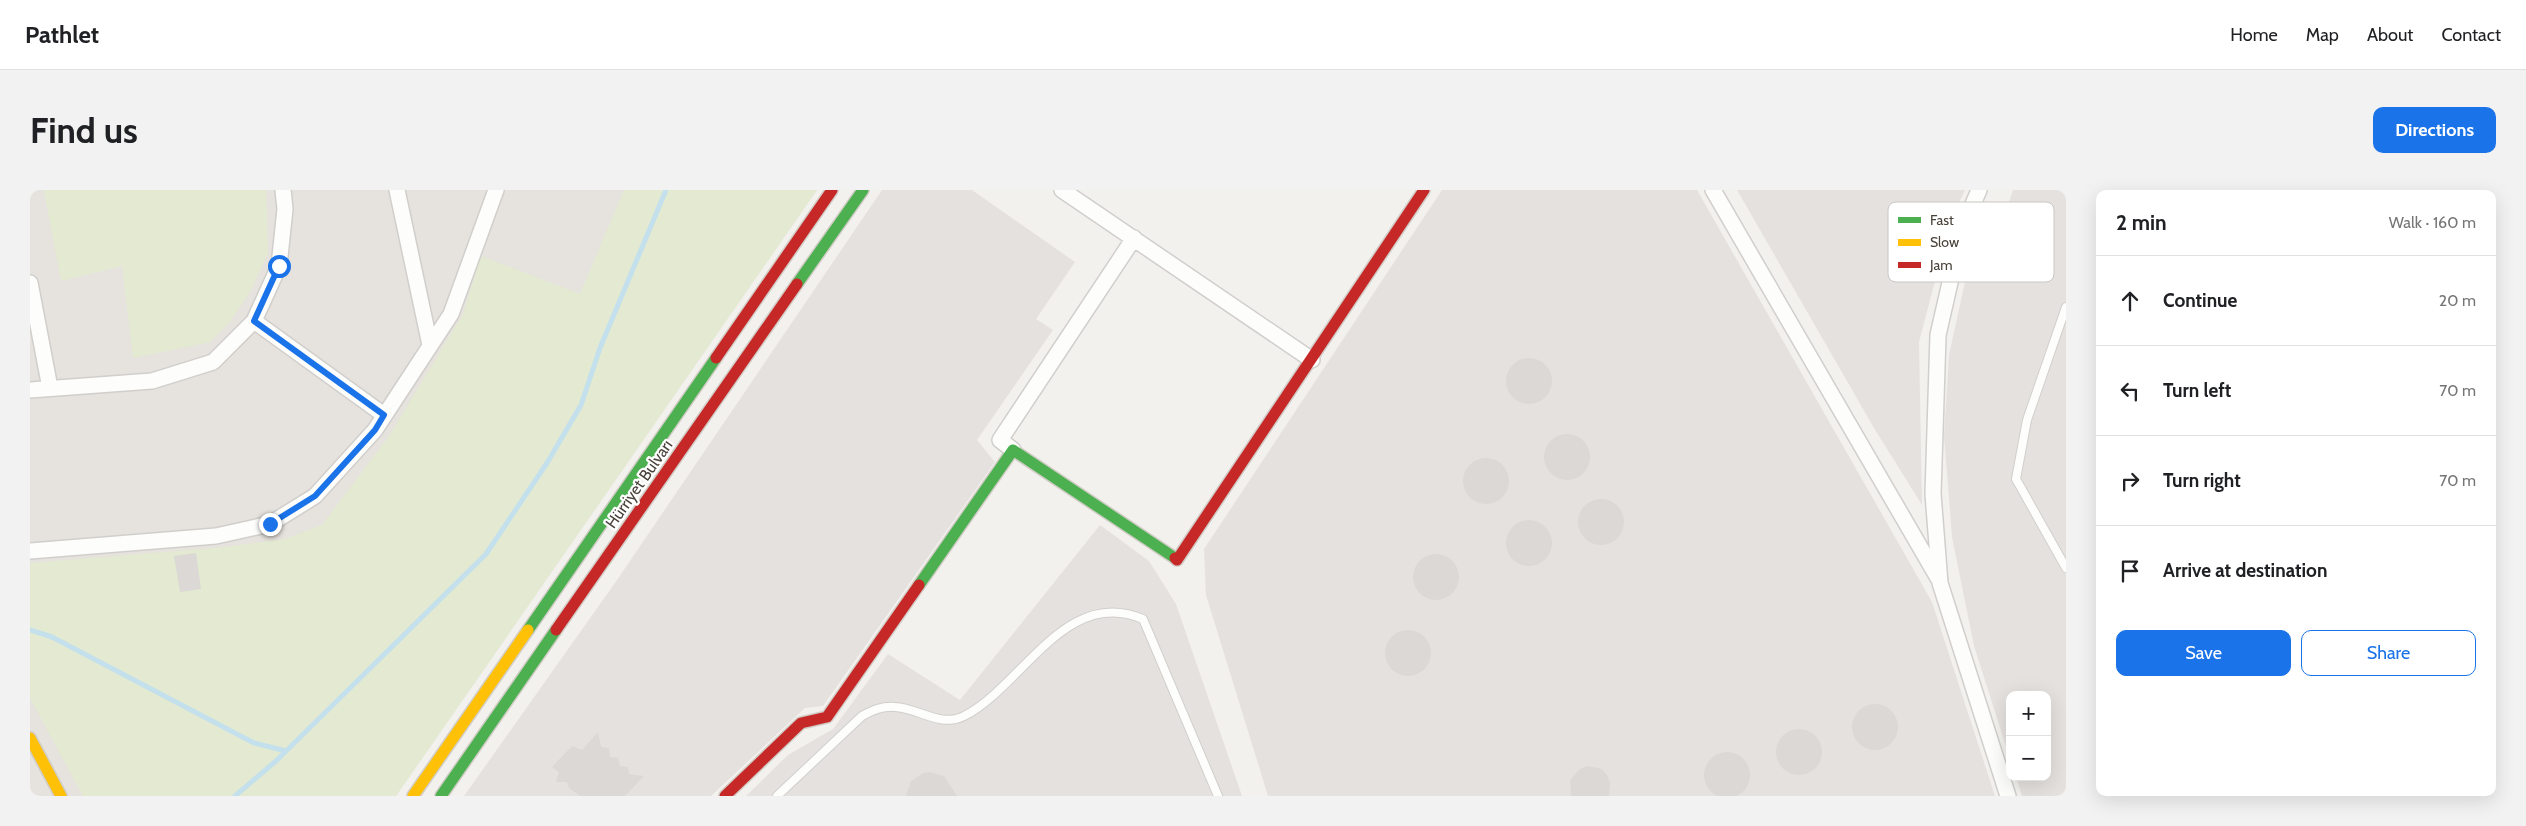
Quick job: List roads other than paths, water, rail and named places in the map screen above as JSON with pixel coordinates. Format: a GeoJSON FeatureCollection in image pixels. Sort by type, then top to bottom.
{"type":"FeatureCollection","features":[{"type":"Feature","properties":{"kind":"main road","name":"Hürriyet Bulvarı"},"geometry":{"type":"LineString","coordinates":[[413,796],[832,190]]}},
{"type":"Feature","properties":{"kind":"main road","name":"Hürriyet Bulvarı"},"geometry":{"type":"LineString","coordinates":[[441,796],[863,190]]}},
{"type":"Feature","properties":{"kind":"main road"},"geometry":{"type":"LineString","coordinates":[[725,796],[801,723],[828,716],[1013,450],[1177,560],[1424,190]]}},
{"type":"Feature","properties":{"kind":"main road"},"geometry":{"type":"LineString","coordinates":[[30,738],[61,796]]}},
{"type":"Feature","properties":{"kind":"street"},"geometry":{"type":"LineString","coordinates":[[30,390],[152,381],[213,362],[254,321],[279,266],[285,209],[282,190]]}},
{"type":"Feature","properties":{"kind":"street"},"geometry":{"type":"LineString","coordinates":[[397,190],[430,345]]}},
{"type":"Feature","properties":{"kind":"street"},"geometry":{"type":"LineString","coordinates":[[30,550],[216,536],[270,524],[315,496],[375,430],[450,314],[496,190]]}},
{"type":"Feature","properties":{"kind":"street"},"geometry":{"type":"LineString","coordinates":[[1062,190],[1312,360]]}},
{"type":"Feature","properties":{"kind":"street"},"geometry":{"type":"LineString","coordinates":[[1713,190],[1940,583],[2008,796]]}},
{"type":"Feature","properties":{"kind":"street"},"geometry":{"type":"LineString","coordinates":[[1974,202],[1979,190]]}},
{"type":"Feature","properties":{"kind":"street"},"geometry":{"type":"LineString","coordinates":[[1013,450],[1000,440],[1134,238]]}},
{"type":"Feature","properties":{"kind":"street"},"geometry":{"type":"LineString","coordinates":[[1940,583],[1933,494],[1938,335],[1950,282]]}},
{"type":"Feature","properties":{"kind":"street"},"geometry":{"type":"LineString","coordinates":[[30,283],[33,321],[50,388]]}},
{"type":"Feature","properties":{"kind":"street"},"geometry":{"type":"LineString","coordinates":[[254,321],[384,415]]}},
{"type":"Feature","properties":{"kind":"lane"},"geometry":{"type":"LineString","coordinates":[[2066,307],[2027,420],[2016,479],[2066,568]]}},
{"type":"Feature","properties":{"kind":"lane"},"geometry":{"type":"LineString","coordinates":[[776,796],[862,716],[877,708],[896,707],[940,720],[963,717],[988,700],[1059,632],[1080,618],[1129,613],[1143,619],[1218,796]]}},
{"type":"Feature","properties":{"kind":"waterway"},"geometry":{"type":"LineString","coordinates":[[235,796],[276,761],[486,554],[547,463],[581,405],[600,348],[666,190]]}},
{"type":"Feature","properties":{"kind":"waterway"},"geometry":{"type":"LineString","coordinates":[[30,630],[52,637],[254,743],[286,751]]}}]}
